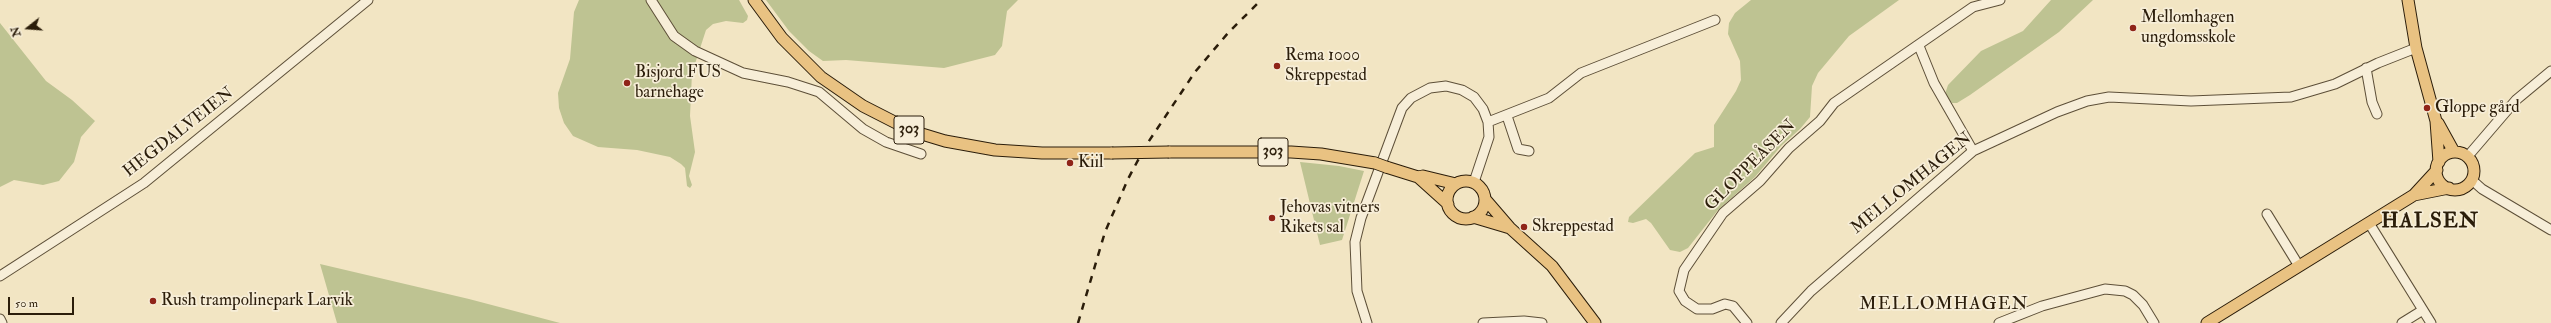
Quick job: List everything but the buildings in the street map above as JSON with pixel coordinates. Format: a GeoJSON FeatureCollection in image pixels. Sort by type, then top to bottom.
{"type":"FeatureCollection","features":[{"type":"Feature","properties":{"kind":"main road","name":"303"},"geometry":{"type":"LineString","coordinates":[[754,0],[782,38],[821,77],[863,106],[912,131],[945,141],[995,150],[1042,153],[1306,153],[1380,165],[1418,177],[1448,204],[1451,211],[1458,217],[1473,217],[1510,228]]}},
{"type":"Feature","properties":{"kind":"main road"},"geometry":{"type":"LineString","coordinates":[[2408,0],[2416,48],[2436,121],[2440,181],[2449,188]]}},
{"type":"Feature","properties":{"kind":"main road"},"geometry":{"type":"LineString","coordinates":[[2436,121],[2454,152]]}},
{"type":"Feature","properties":{"kind":"main road"},"geometry":{"type":"LineString","coordinates":[[2207,323],[2414,195],[2446,155],[2454,152],[2468,156],[2474,168],[2472,180],[2459,189],[2449,188],[2414,195]]}},
{"type":"Feature","properties":{"kind":"main road","name":"303"},"geometry":{"type":"LineString","coordinates":[[1418,177],[1423,176],[1456,184],[1465,181],[1474,182],[1482,189],[1485,199],[1510,228],[1552,266],[1595,323]]}},
{"type":"Feature","properties":{"kind":"main road"},"geometry":{"type":"LineString","coordinates":[[1448,204],[1449,192],[1456,184]]}},
{"type":"Feature","properties":{"kind":"main road"},"geometry":{"type":"LineString","coordinates":[[1473,217],[1482,210],[1485,199]]}},
{"type":"Feature","properties":{"kind":"street","name":"HEGDALVEIEN"},"geometry":{"type":"LineString","coordinates":[[0,276],[144,183],[368,0]]}},
{"type":"Feature","properties":{"kind":"street"},"geometry":{"type":"LineString","coordinates":[[651,0],[674,36],[695,51],[743,72],[788,82],[819,92],[863,129],[886,142],[922,154]]}},
{"type":"Feature","properties":{"kind":"street","name":"GLOPPEÅSEN"},"geometry":{"type":"LineString","coordinates":[[1748,323],[1733,306],[1729,304],[1712,309],[1697,309],[1691,307],[1679,291],[1684,270],[1723,213],[1760,180],[1789,148],[1820,121],[1834,103],[1919,46],[1973,7],[2000,0]]}},
{"type":"Feature","properties":{"kind":"street"},"geometry":{"type":"LineString","coordinates":[[1488,122],[1507,116],[1549,98],[1581,73],[1715,20]]}},
{"type":"Feature","properties":{"kind":"street"},"geometry":{"type":"LineString","coordinates":[[1919,46],[1934,83],[1973,151]]}},
{"type":"Feature","properties":{"kind":"street","name":"MELLOMHAGEN"},"geometry":{"type":"LineString","coordinates":[[1782,323],[1811,290],[1973,151],[2036,121],[2087,101],[2109,97],[2191,101],[2291,97],[2335,84],[2366,68],[2416,48]]}},
{"type":"Feature","properties":{"kind":"street"},"geometry":{"type":"LineString","coordinates":[[2366,68],[2372,102],[2377,114]]}},
{"type":"Feature","properties":{"kind":"street"},"geometry":{"type":"LineString","coordinates":[[2468,156],[2516,100],[2551,71]]}},
{"type":"Feature","properties":{"kind":"street"},"geometry":{"type":"LineString","coordinates":[[1367,323],[1357,291],[1355,242],[1360,218],[1402,108],[1410,98],[1420,92],[1436,87],[1454,87],[1474,97],[1483,109],[1488,122],[1489,137],[1474,182]]}},
{"type":"Feature","properties":{"kind":"street"},"geometry":{"type":"LineString","coordinates":[[1507,116],[1518,149],[1529,151]]}},
{"type":"Feature","properties":{"kind":"street"},"geometry":{"type":"LineString","coordinates":[[2472,180],[2482,189],[2551,230]]}},
{"type":"Feature","properties":{"kind":"street"},"geometry":{"type":"LineString","coordinates":[[2268,214],[2299,266]]}},
{"type":"Feature","properties":{"kind":"street"},"geometry":{"type":"LineString","coordinates":[[2369,223],[2431,323]]}},
{"type":"Feature","properties":{"kind":"street"},"geometry":{"type":"LineString","coordinates":[[1999,323],[2042,306],[2105,289],[2125,291],[2133,295],[2154,323]]}},
{"type":"Feature","properties":{"kind":"street"},"geometry":{"type":"LineString","coordinates":[[2402,323],[2423,310]]}},
{"type":"Feature","properties":{"kind":"street"},"geometry":{"type":"LineString","coordinates":[[0,319],[2,323]]}},
{"type":"Feature","properties":{"kind":"street"},"geometry":{"type":"LineString","coordinates":[[1483,323],[1542,323]]}},
{"type":"Feature","properties":{"kind":"green space"},"geometry":{"type":"Polygon","coordinates":[[[579,0],[739,0],[748,16],[747,20],[743,23],[726,21],[713,24],[706,30],[692,73],[690,116],[695,152],[689,176],[692,185],[690,188],[687,186],[685,168],[670,157],[637,150],[598,147],[573,136],[564,123],[559,108],[558,93],[570,59],[574,12],[579,0]]]}},
{"type":"Feature","properties":{"kind":"green space"},"geometry":{"type":"Polygon","coordinates":[[[766,0],[1018,0],[1007,11],[1002,46],[995,55],[944,68],[846,60],[823,61],[809,51],[789,31],[766,0]]]}},
{"type":"Feature","properties":{"kind":"green space"},"geometry":{"type":"Polygon","coordinates":[[[1751,0],[1899,0],[1849,36],[1818,73],[1812,86],[1810,117],[1800,129],[1781,146],[1755,177],[1718,210],[1688,248],[1680,252],[1670,250],[1651,223],[1646,219],[1633,223],[1628,222],[1629,217],[1695,153],[1714,147],[1714,125],[1736,91],[1741,80],[1740,61],[1728,34],[1729,23],[1735,13],[1751,0]]]}},
{"type":"Feature","properties":{"kind":"green space"},"geometry":{"type":"Polygon","coordinates":[[[2051,0],[2093,0],[2059,32],[1970,95],[1957,103],[1952,103],[1948,99],[1945,94],[1948,85],[1981,51],[2023,31],[2051,0]]]}},
{"type":"Feature","properties":{"kind":"green space"},"geometry":{"type":"Polygon","coordinates":[[[0,23],[46,81],[72,100],[95,121],[81,137],[74,162],[59,181],[43,185],[14,180],[0,187],[0,23]]]}},
{"type":"Feature","properties":{"kind":"green space"},"geometry":{"type":"Polygon","coordinates":[[[1300,162],[1339,166],[1364,171],[1342,240],[1320,245],[1300,162]]]}},
{"type":"Feature","properties":{"kind":"green space"},"geometry":{"type":"Polygon","coordinates":[[[320,264],[469,299],[560,323],[337,323],[320,264]]]}},
{"type":"Feature","properties":{"kind":"railway"},"geometry":{"type":"LineString","coordinates":[[1078,323],[1105,232],[1128,179],[1145,147],[1195,72],[1228,33],[1261,0]]}},
{"type":"Feature","properties":{"kind":"place","name":"Mellomhagen ungdomsskole"},"geometry":{"type":"Point","coordinates":[2133,28]}},
{"type":"Feature","properties":{"kind":"place","name":"Rema 1000 Skreppestad"},"geometry":{"type":"Point","coordinates":[1277,66]}},
{"type":"Feature","properties":{"kind":"place","name":"Bisjord FUS barnehage"},"geometry":{"type":"Point","coordinates":[627,83]}},
{"type":"Feature","properties":{"kind":"place","name":"Gloppe gård"},"geometry":{"type":"Point","coordinates":[2427,108]}},
{"type":"Feature","properties":{"kind":"place","name":"Kiil"},"geometry":{"type":"Point","coordinates":[1070,163]}},
{"type":"Feature","properties":{"kind":"place","name":"Jehovas vitners Rikets sal"},"geometry":{"type":"Point","coordinates":[1272,218]}},
{"type":"Feature","properties":{"kind":"place","name":"Skreppestad"},"geometry":{"type":"Point","coordinates":[1524,227]}},
{"type":"Feature","properties":{"kind":"place","name":"Rush trampolinepark Larvik"},"geometry":{"type":"Point","coordinates":[153,301]}},
{"type":"Feature","properties":{"kind":"district","name":"HALSEN"},"geometry":{"type":"Point","coordinates":[2430,222]}},
{"type":"Feature","properties":{"kind":"district","name":"MELLOMHAGEN"},"geometry":{"type":"Point","coordinates":[1944,305]}}]}
